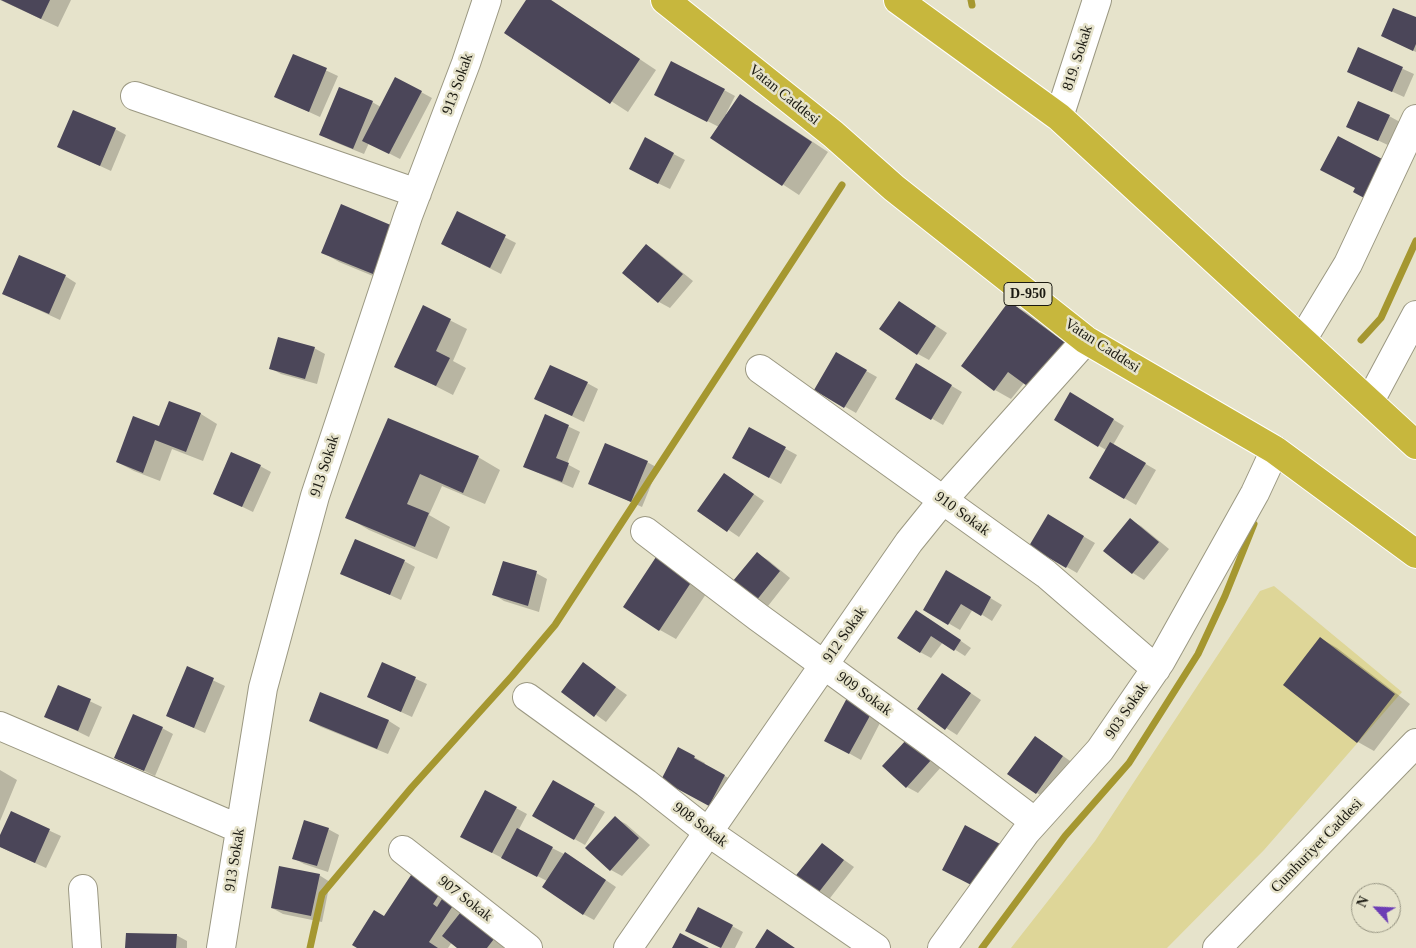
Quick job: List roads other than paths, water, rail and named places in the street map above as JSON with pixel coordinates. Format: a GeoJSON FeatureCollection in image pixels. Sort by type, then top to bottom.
{"type":"FeatureCollection","features":[{"type":"Feature","properties":{"kind":"highway","name":"Vatan Caddesi"},"geometry":{"type":"LineString","coordinates":[[665,0],[833,134],[894,188],[1086,340],[1275,450],[1416,554]]}},
{"type":"Feature","properties":{"kind":"highway"},"geometry":{"type":"LineString","coordinates":[[898,0],[1059,117],[1416,445]]}},
{"type":"Feature","properties":{"kind":"street","name":"913 Sokak"},"geometry":{"type":"LineString","coordinates":[[221,948],[263,688],[315,496],[417,193],[466,63],[487,0]]}},
{"type":"Feature","properties":{"kind":"street","name":"819. Sokak"},"geometry":{"type":"LineString","coordinates":[[1059,117],[1097,0]]}},
{"type":"Feature","properties":{"kind":"street"},"geometry":{"type":"LineString","coordinates":[[135,96],[417,193]]}},
{"type":"Feature","properties":{"kind":"street"},"geometry":{"type":"LineString","coordinates":[[1302,340],[1348,264],[1416,119]]}},
{"type":"Feature","properties":{"kind":"street"},"geometry":{"type":"LineString","coordinates":[[1370,401],[1416,315]]}},
{"type":"Feature","properties":{"kind":"street","name":"912 Sokak"},"geometry":{"type":"LineString","coordinates":[[628,948],[909,542],[943,500],[1086,340]]}},
{"type":"Feature","properties":{"kind":"street","name":"910 Sokak"},"geometry":{"type":"LineString","coordinates":[[760,369],[1046,574],[1156,669]]}},
{"type":"Feature","properties":{"kind":"street","name":"903 Sokak"},"geometry":{"type":"LineString","coordinates":[[942,948],[1026,832],[1100,750],[1156,669],[1255,493],[1275,450]]}},
{"type":"Feature","properties":{"kind":"street","name":"909 Sokak"},"geometry":{"type":"LineString","coordinates":[[645,531],[1035,822]]}},
{"type":"Feature","properties":{"kind":"street","name":"908 Sokak"},"geometry":{"type":"LineString","coordinates":[[527,697],[646,783],[708,832],[876,948]]}},
{"type":"Feature","properties":{"kind":"street"},"geometry":{"type":"LineString","coordinates":[[0,726],[240,829]]}},
{"type":"Feature","properties":{"kind":"street","name":"Cumhuriyet Caddesi"},"geometry":{"type":"LineString","coordinates":[[1217,948],[1416,743]]}},
{"type":"Feature","properties":{"kind":"street","name":"907 Sokak"},"geometry":{"type":"LineString","coordinates":[[403,850],[528,948]]}},
{"type":"Feature","properties":{"kind":"street"},"geometry":{"type":"LineString","coordinates":[[82,889],[87,948]]}},
{"type":"Feature","properties":{"kind":"waterway"},"geometry":{"type":"LineString","coordinates":[[971,0],[972,5]]}},
{"type":"Feature","properties":{"kind":"waterway"},"geometry":{"type":"LineString","coordinates":[[310,948],[322,894],[412,787],[512,676],[555,625],[842,185]]}},
{"type":"Feature","properties":{"kind":"waterway"},"geometry":{"type":"LineString","coordinates":[[1361,340],[1381,318],[1416,241]]}},
{"type":"Feature","properties":{"kind":"waterway"},"geometry":{"type":"LineString","coordinates":[[982,948],[1065,836],[1129,763],[1198,654],[1225,596],[1254,524]]}}]}
